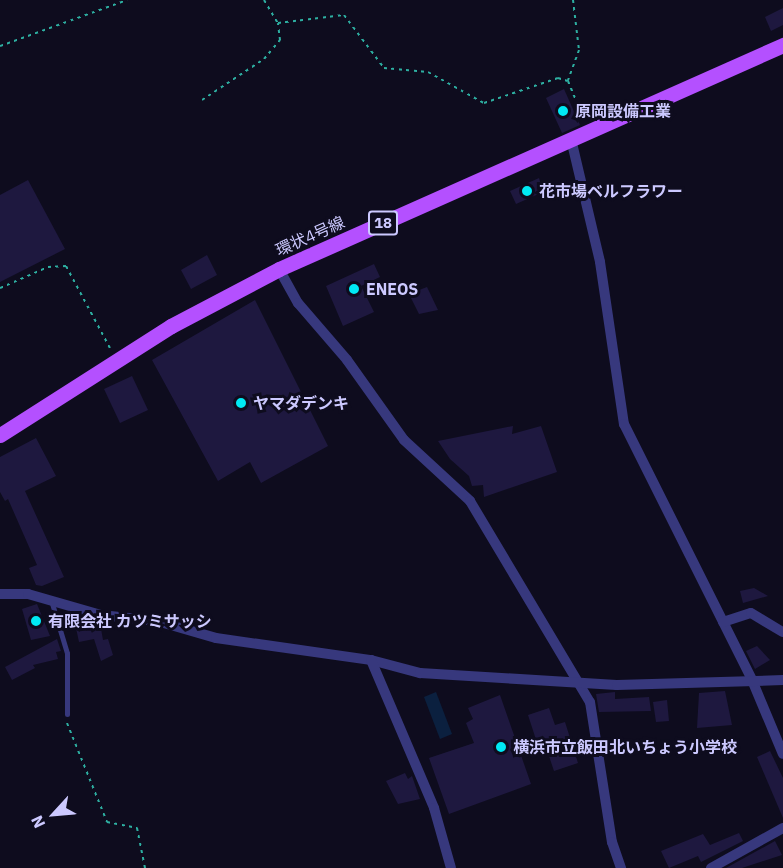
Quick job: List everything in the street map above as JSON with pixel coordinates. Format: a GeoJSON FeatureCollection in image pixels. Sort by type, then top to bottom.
{"type":"FeatureCollection","features":[{"type":"Feature","properties":{"kind":"main road","name":"環状4号線"},"geometry":{"type":"LineString","coordinates":[[0,435],[115,359],[279,269],[783,45]]}},
{"type":"Feature","properties":{"kind":"street"},"geometry":{"type":"LineString","coordinates":[[571,139],[600,262],[624,424],[752,680],[783,754]]}},
{"type":"Feature","properties":{"kind":"street"},"geometry":{"type":"LineString","coordinates":[[279,269],[297,303],[347,360],[404,440],[470,501],[590,702],[612,842],[620,868]]}},
{"type":"Feature","properties":{"kind":"street"},"geometry":{"type":"LineString","coordinates":[[0,594],[51,599],[101,615],[157,621],[216,638],[371,660],[420,673],[617,685],[783,680]]}},
{"type":"Feature","properties":{"kind":"street"},"geometry":{"type":"LineString","coordinates":[[723,622],[751,614],[783,632]]}},
{"type":"Feature","properties":{"kind":"street"},"geometry":{"type":"LineString","coordinates":[[371,660],[434,808],[451,868]]}},
{"type":"Feature","properties":{"kind":"street"},"geometry":{"type":"LineString","coordinates":[[711,868],[783,828]]}},
{"type":"Feature","properties":{"kind":"lane"},"geometry":{"type":"LineString","coordinates":[[51,599],[67,653],[66,714]]}},
{"type":"Feature","properties":{"kind":"path"},"geometry":{"type":"LineString","coordinates":[[0,46],[127,0]]}},
{"type":"Feature","properties":{"kind":"path"},"geometry":{"type":"LineString","coordinates":[[202,100],[264,59],[280,40],[278,23],[264,0]]}},
{"type":"Feature","properties":{"kind":"path"},"geometry":{"type":"LineString","coordinates":[[573,0],[579,50],[568,81],[588,131]]}},
{"type":"Feature","properties":{"kind":"path"},"geometry":{"type":"LineString","coordinates":[[278,23],[344,15],[384,68],[428,72],[484,103],[558,78],[568,81]]}},
{"type":"Feature","properties":{"kind":"path"},"geometry":{"type":"LineString","coordinates":[[0,288],[48,267],[66,266],[115,359]]}},
{"type":"Feature","properties":{"kind":"path"},"geometry":{"type":"LineString","coordinates":[[66,714],[68,732],[107,822],[137,828],[145,868]]}},
{"type":"Feature","properties":{"kind":"water"},"geometry":{"type":"Polygon","coordinates":[[[436,692],[452,734],[440,739],[424,697],[436,692]]]}},
{"type":"Feature","properties":{"kind":"building"},"geometry":{"type":"Polygon","coordinates":[[[783,8],[783,25],[771,31],[765,17],[783,8]]]}},
{"type":"Feature","properties":{"kind":"building","name":"原岡設備工業"},"geometry":{"type":"Polygon","coordinates":[[[564,89],[580,125],[562,133],[546,98],[564,89]]]}},
{"type":"Feature","properties":{"kind":"building","name":"花市場ベルフラワー"},"geometry":{"type":"Polygon","coordinates":[[[539,178],[543,192],[516,204],[510,191],[539,178]]]}},
{"type":"Feature","properties":{"kind":"building"},"geometry":{"type":"Polygon","coordinates":[[[28,180],[65,249],[0,282],[0,195],[28,180]]]}},
{"type":"Feature","properties":{"kind":"building"},"geometry":{"type":"Polygon","coordinates":[[[207,255],[217,275],[191,289],[181,270],[207,255]]]}},
{"type":"Feature","properties":{"kind":"building"},"geometry":{"type":"Polygon","coordinates":[[[374,264],[380,277],[361,286],[374,312],[343,326],[326,286],[374,264]]]}},
{"type":"Feature","properties":{"kind":"building"},"geometry":{"type":"Polygon","coordinates":[[[427,287],[438,310],[419,314],[409,294],[427,287]]]}},
{"type":"Feature","properties":{"kind":"building","name":"ヤマダデンキ"},"geometry":{"type":"Polygon","coordinates":[[[255,300],[328,446],[261,483],[250,462],[218,481],[152,360],[255,300]]]}},
{"type":"Feature","properties":{"kind":"building"},"geometry":{"type":"Polygon","coordinates":[[[132,376],[148,410],[120,423],[104,389],[132,376]]]}},
{"type":"Feature","properties":{"kind":"building"},"geometry":{"type":"Polygon","coordinates":[[[513,426],[512,434],[541,426],[557,472],[484,497],[483,485],[472,486],[469,476],[450,459],[438,441],[513,426]]]}},
{"type":"Feature","properties":{"kind":"building"},"geometry":{"type":"Polygon","coordinates":[[[36,438],[56,476],[25,491],[64,577],[42,586],[36,585],[29,568],[37,565],[8,499],[5,501],[0,492],[0,457],[36,438]]]}},
{"type":"Feature","properties":{"kind":"building"},"geometry":{"type":"Polygon","coordinates":[[[754,588],[768,596],[743,603],[740,591],[754,588]]]}},
{"type":"Feature","properties":{"kind":"building","name":"有限会社 カツミサッシ"},"geometry":{"type":"Polygon","coordinates":[[[37,604],[50,636],[31,640],[22,609],[37,604]]]}},
{"type":"Feature","properties":{"kind":"building"},"geometry":{"type":"Polygon","coordinates":[[[100,623],[103,640],[108,639],[113,655],[101,661],[94,639],[79,642],[76,628],[100,623]]]}},
{"type":"Feature","properties":{"kind":"building"},"geometry":{"type":"Polygon","coordinates":[[[57,639],[61,651],[56,652],[58,659],[33,665],[35,668],[12,680],[5,667],[57,639]]]}},
{"type":"Feature","properties":{"kind":"building"},"geometry":{"type":"Polygon","coordinates":[[[757,646],[770,660],[755,669],[746,651],[757,646]]]}},
{"type":"Feature","properties":{"kind":"building"},"geometry":{"type":"Polygon","coordinates":[[[725,691],[732,725],[697,728],[699,693],[725,691]]]}},
{"type":"Feature","properties":{"kind":"building"},"geometry":{"type":"Polygon","coordinates":[[[615,692],[615,699],[649,697],[651,711],[599,712],[596,694],[615,692]]]}},
{"type":"Feature","properties":{"kind":"building"},"geometry":{"type":"Polygon","coordinates":[[[500,695],[531,784],[449,814],[429,758],[474,743],[466,723],[473,719],[468,708],[500,695]]]}},
{"type":"Feature","properties":{"kind":"building"},"geometry":{"type":"Polygon","coordinates":[[[667,700],[669,721],[656,722],[653,702],[667,700]]]}},
{"type":"Feature","properties":{"kind":"building"},"geometry":{"type":"Polygon","coordinates":[[[549,708],[555,725],[565,722],[578,763],[554,771],[548,753],[541,755],[528,715],[549,708]]]}},
{"type":"Feature","properties":{"kind":"building"},"geometry":{"type":"Polygon","coordinates":[[[770,751],[783,778],[783,818],[757,757],[770,751]]]}},
{"type":"Feature","properties":{"kind":"building"},"geometry":{"type":"Polygon","coordinates":[[[405,773],[408,779],[412,776],[420,799],[398,804],[386,781],[405,773]]]}},
{"type":"Feature","properties":{"kind":"building"},"geometry":{"type":"Polygon","coordinates":[[[739,833],[743,841],[701,862],[698,856],[669,868],[661,851],[703,834],[710,845],[739,833]]]}},
{"type":"Feature","properties":{"kind":"building"},"geometry":{"type":"Polygon","coordinates":[[[775,841],[782,855],[742,868],[726,868],[775,841]]]}},
{"type":"Feature","properties":{"kind":"place","name":"原岡設備工業"},"geometry":{"type":"Point","coordinates":[563,111]}},
{"type":"Feature","properties":{"kind":"place","name":"花市場ベルフラワー"},"geometry":{"type":"Point","coordinates":[527,191]}},
{"type":"Feature","properties":{"kind":"place","name":"ENEOS"},"geometry":{"type":"Point","coordinates":[354,289]}},
{"type":"Feature","properties":{"kind":"place","name":"ヤマダデンキ"},"geometry":{"type":"Point","coordinates":[241,403]}},
{"type":"Feature","properties":{"kind":"place","name":"有限会社 カツミサッシ"},"geometry":{"type":"Point","coordinates":[36,621]}},
{"type":"Feature","properties":{"kind":"place","name":"横浜市立飯田北いちょう小学校"},"geometry":{"type":"Point","coordinates":[501,747]}}]}
